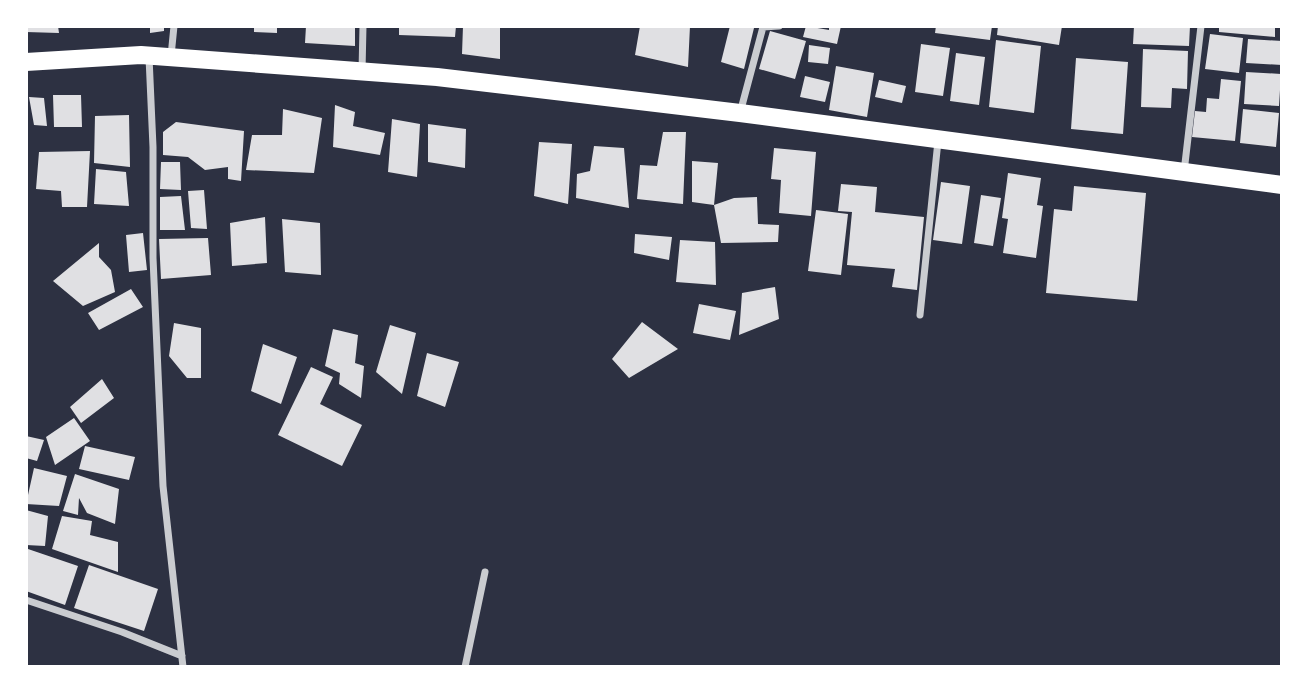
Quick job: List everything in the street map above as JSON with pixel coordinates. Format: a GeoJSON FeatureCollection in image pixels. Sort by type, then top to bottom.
{"type":"FeatureCollection","features":[{"type":"Feature","properties":{"kind":"main road"},"geometry":{"type":"LineString","coordinates":[[26,62],[149,56],[437,78],[740,113],[1282,186]]}},
{"type":"Feature","properties":{"kind":"street"},"geometry":{"type":"LineString","coordinates":[[171,57],[174,26]]}},
{"type":"Feature","properties":{"kind":"street"},"geometry":{"type":"LineString","coordinates":[[362,72],[363,26]]}},
{"type":"Feature","properties":{"kind":"street"},"geometry":{"type":"LineString","coordinates":[[740,113],[763,27],[779,26]]}},
{"type":"Feature","properties":{"kind":"street"},"geometry":{"type":"LineString","coordinates":[[1184,173],[1201,26]]}},
{"type":"Feature","properties":{"kind":"street"},"geometry":{"type":"LineString","coordinates":[[149,56],[153,147],[153,258],[163,486],[183,667]]}},
{"type":"Feature","properties":{"kind":"street"},"geometry":{"type":"LineString","coordinates":[[920,315],[938,141]]}},
{"type":"Feature","properties":{"kind":"street"},"geometry":{"type":"LineString","coordinates":[[465,667],[485,572]]}},
{"type":"Feature","properties":{"kind":"street"},"geometry":{"type":"LineString","coordinates":[[26,600],[122,632],[182,656]]}},
{"type":"Feature","properties":{"kind":"building"},"geometry":{"type":"Polygon","coordinates":[[[26,26],[58,26],[59,33],[26,32],[26,26]]]}},
{"type":"Feature","properties":{"kind":"building"},"geometry":{"type":"Polygon","coordinates":[[[150,26],[164,26],[164,31],[150,33],[150,26]]]}},
{"type":"Feature","properties":{"kind":"building"},"geometry":{"type":"Polygon","coordinates":[[[254,26],[277,26],[277,33],[254,32],[254,26]]]}},
{"type":"Feature","properties":{"kind":"building"},"geometry":{"type":"Polygon","coordinates":[[[306,26],[355,26],[355,46],[305,43],[306,26]]]}},
{"type":"Feature","properties":{"kind":"building"},"geometry":{"type":"Polygon","coordinates":[[[399,26],[456,26],[455,37],[399,35],[399,26]]]}},
{"type":"Feature","properties":{"kind":"building"},"geometry":{"type":"Polygon","coordinates":[[[463,26],[500,26],[500,59],[462,54],[463,26]]]}},
{"type":"Feature","properties":{"kind":"building"},"geometry":{"type":"Polygon","coordinates":[[[640,26],[690,26],[688,67],[635,55],[640,26]]]}},
{"type":"Feature","properties":{"kind":"building"},"geometry":{"type":"Polygon","coordinates":[[[730,26],[754,28],[744,69],[721,62],[730,26]]]}},
{"type":"Feature","properties":{"kind":"building"},"geometry":{"type":"Polygon","coordinates":[[[806,26],[829,30],[829,26],[841,26],[837,44],[803,37],[806,26]]]}},
{"type":"Feature","properties":{"kind":"building"},"geometry":{"type":"Polygon","coordinates":[[[936,26],[992,26],[990,40],[935,33],[936,26]]]}},
{"type":"Feature","properties":{"kind":"building"},"geometry":{"type":"Polygon","coordinates":[[[998,26],[1062,26],[1059,45],[997,35],[998,26]]]}},
{"type":"Feature","properties":{"kind":"building"},"geometry":{"type":"Polygon","coordinates":[[[1134,26],[1190,26],[1189,46],[1133,44],[1134,26]]]}},
{"type":"Feature","properties":{"kind":"building"},"geometry":{"type":"Polygon","coordinates":[[[1219,26],[1275,26],[1275,37],[1219,32],[1219,26]]]}},
{"type":"Feature","properties":{"kind":"building"},"geometry":{"type":"Polygon","coordinates":[[[770,31],[806,41],[795,79],[759,69],[770,31]]]}},
{"type":"Feature","properties":{"kind":"building"},"geometry":{"type":"Polygon","coordinates":[[[1210,34],[1243,38],[1239,73],[1205,69],[1210,34]]]}},
{"type":"Feature","properties":{"kind":"building"},"geometry":{"type":"Polygon","coordinates":[[[1248,39],[1282,41],[1282,65],[1246,63],[1248,39]]]}},
{"type":"Feature","properties":{"kind":"building"},"geometry":{"type":"Polygon","coordinates":[[[996,40],[1041,46],[1034,113],[989,107],[996,40]]]}},
{"type":"Feature","properties":{"kind":"building"},"geometry":{"type":"Polygon","coordinates":[[[921,44],[950,48],[943,96],[915,92],[921,44]]]}},
{"type":"Feature","properties":{"kind":"building"},"geometry":{"type":"Polygon","coordinates":[[[809,45],[830,48],[828,64],[808,62],[809,45]]]}},
{"type":"Feature","properties":{"kind":"building"},"geometry":{"type":"Polygon","coordinates":[[[1143,49],[1188,51],[1187,89],[1172,88],[1171,108],[1141,107],[1143,49]]]}},
{"type":"Feature","properties":{"kind":"building"},"geometry":{"type":"Polygon","coordinates":[[[956,53],[985,57],[979,105],[950,101],[956,53]]]}},
{"type":"Feature","properties":{"kind":"building"},"geometry":{"type":"Polygon","coordinates":[[[1076,58],[1128,62],[1123,134],[1071,129],[1076,58]]]}},
{"type":"Feature","properties":{"kind":"building"},"geometry":{"type":"Polygon","coordinates":[[[836,66],[874,73],[867,117],[829,110],[836,66]]]}},
{"type":"Feature","properties":{"kind":"building"},"geometry":{"type":"Polygon","coordinates":[[[1246,72],[1281,74],[1279,106],[1244,104],[1246,72]]]}},
{"type":"Feature","properties":{"kind":"building"},"geometry":{"type":"Polygon","coordinates":[[[805,76],[830,82],[825,102],[800,97],[805,76]]]}},
{"type":"Feature","properties":{"kind":"building"},"geometry":{"type":"Polygon","coordinates":[[[1221,79],[1241,81],[1235,141],[1192,137],[1195,111],[1206,112],[1207,98],[1219,99],[1221,79]]]}},
{"type":"Feature","properties":{"kind":"building"},"geometry":{"type":"Polygon","coordinates":[[[879,80],[906,86],[902,103],[875,97],[879,80]]]}},
{"type":"Feature","properties":{"kind":"building"},"geometry":{"type":"Polygon","coordinates":[[[53,95],[81,95],[82,127],[54,127],[53,95]]]}},
{"type":"Feature","properties":{"kind":"building"},"geometry":{"type":"Polygon","coordinates":[[[29,97],[44,98],[47,126],[34,125],[29,97]]]}},
{"type":"Feature","properties":{"kind":"building"},"geometry":{"type":"Polygon","coordinates":[[[335,105],[355,112],[353,126],[385,133],[380,155],[333,147],[335,105]]]}},
{"type":"Feature","properties":{"kind":"building"},"geometry":{"type":"Polygon","coordinates":[[[283,109],[322,118],[314,173],[246,170],[252,135],[282,135],[283,109]]]}},
{"type":"Feature","properties":{"kind":"building"},"geometry":{"type":"Polygon","coordinates":[[[1243,109],[1279,113],[1276,147],[1240,143],[1243,109]]]}},
{"type":"Feature","properties":{"kind":"building"},"geometry":{"type":"Polygon","coordinates":[[[129,115],[130,167],[94,163],[95,116],[129,115]]]}},
{"type":"Feature","properties":{"kind":"building"},"geometry":{"type":"Polygon","coordinates":[[[392,119],[420,124],[417,177],[388,172],[392,119]]]}},
{"type":"Feature","properties":{"kind":"building"},"geometry":{"type":"Polygon","coordinates":[[[176,122],[244,131],[241,181],[228,179],[228,167],[205,170],[188,157],[163,155],[163,132],[176,122]]]}},
{"type":"Feature","properties":{"kind":"building"},"geometry":{"type":"Polygon","coordinates":[[[428,124],[466,129],[465,168],[428,162],[428,124]]]}},
{"type":"Feature","properties":{"kind":"building"},"geometry":{"type":"Polygon","coordinates":[[[663,132],[686,132],[683,204],[637,199],[640,165],[657,166],[663,132]]]}},
{"type":"Feature","properties":{"kind":"building"},"geometry":{"type":"Polygon","coordinates":[[[539,142],[572,144],[568,204],[534,196],[539,142]]]}},
{"type":"Feature","properties":{"kind":"building"},"geometry":{"type":"Polygon","coordinates":[[[594,146],[624,148],[629,208],[576,198],[577,174],[590,171],[594,146]]]}},
{"type":"Feature","properties":{"kind":"building"},"geometry":{"type":"Polygon","coordinates":[[[774,148],[816,152],[811,216],[779,213],[781,180],[771,179],[774,148]]]}},
{"type":"Feature","properties":{"kind":"building"},"geometry":{"type":"Polygon","coordinates":[[[90,151],[87,207],[62,207],[61,191],[36,189],[39,152],[90,151]]]}},
{"type":"Feature","properties":{"kind":"building"},"geometry":{"type":"Polygon","coordinates":[[[692,161],[718,163],[714,205],[692,202],[692,161]]]}},
{"type":"Feature","properties":{"kind":"building"},"geometry":{"type":"Polygon","coordinates":[[[161,162],[180,162],[181,190],[160,189],[161,162]]]}},
{"type":"Feature","properties":{"kind":"building"},"geometry":{"type":"Polygon","coordinates":[[[96,169],[126,172],[129,206],[94,204],[96,169]]]}},
{"type":"Feature","properties":{"kind":"building"},"geometry":{"type":"Polygon","coordinates":[[[1008,173],[1041,178],[1037,205],[1043,206],[1036,258],[1003,253],[1008,219],[1002,218],[1008,173]]]}},
{"type":"Feature","properties":{"kind":"building"},"geometry":{"type":"Polygon","coordinates":[[[941,182],[970,186],[962,244],[933,240],[941,182]]]}},
{"type":"Feature","properties":{"kind":"building"},"geometry":{"type":"Polygon","coordinates":[[[841,184],[877,187],[875,212],[924,217],[917,290],[892,287],[895,269],[847,265],[852,212],[838,211],[841,184]]]}},
{"type":"Feature","properties":{"kind":"building"},"geometry":{"type":"Polygon","coordinates":[[[1074,186],[1146,193],[1137,301],[1046,293],[1054,209],[1072,211],[1074,186]]]}},
{"type":"Feature","properties":{"kind":"building"},"geometry":{"type":"Polygon","coordinates":[[[204,190],[207,229],[191,228],[188,191],[204,190]]]}},
{"type":"Feature","properties":{"kind":"building"},"geometry":{"type":"Polygon","coordinates":[[[981,195],[1001,198],[993,246],[974,243],[981,195]]]}},
{"type":"Feature","properties":{"kind":"building"},"geometry":{"type":"Polygon","coordinates":[[[181,196],[185,230],[160,230],[160,197],[181,196]]]}},
{"type":"Feature","properties":{"kind":"building"},"geometry":{"type":"Polygon","coordinates":[[[757,197],[758,224],[779,225],[778,242],[721,243],[714,205],[734,198],[757,197]]]}},
{"type":"Feature","properties":{"kind":"building"},"geometry":{"type":"Polygon","coordinates":[[[816,210],[848,214],[841,275],[808,271],[816,210]]]}},
{"type":"Feature","properties":{"kind":"building"},"geometry":{"type":"Polygon","coordinates":[[[265,217],[267,263],[232,266],[230,223],[265,217]]]}},
{"type":"Feature","properties":{"kind":"building"},"geometry":{"type":"Polygon","coordinates":[[[282,219],[320,223],[321,275],[285,272],[282,219]]]}},
{"type":"Feature","properties":{"kind":"building"},"geometry":{"type":"Polygon","coordinates":[[[143,233],[147,270],[129,272],[126,235],[143,233]]]}},
{"type":"Feature","properties":{"kind":"building"},"geometry":{"type":"Polygon","coordinates":[[[635,234],[672,237],[669,260],[634,253],[635,234]]]}},
{"type":"Feature","properties":{"kind":"building"},"geometry":{"type":"Polygon","coordinates":[[[208,238],[211,275],[161,279],[159,239],[208,238]]]}},
{"type":"Feature","properties":{"kind":"building"},"geometry":{"type":"Polygon","coordinates":[[[680,240],[715,242],[716,285],[676,282],[680,240]]]}},
{"type":"Feature","properties":{"kind":"building"},"geometry":{"type":"Polygon","coordinates":[[[99,243],[99,257],[111,270],[115,292],[83,306],[53,281],[99,243]]]}},
{"type":"Feature","properties":{"kind":"building"},"geometry":{"type":"Polygon","coordinates":[[[775,287],[779,319],[739,335],[742,293],[775,287]]]}},
{"type":"Feature","properties":{"kind":"building"},"geometry":{"type":"Polygon","coordinates":[[[131,289],[143,307],[99,330],[88,313],[131,289]]]}},
{"type":"Feature","properties":{"kind":"building"},"geometry":{"type":"Polygon","coordinates":[[[699,304],[736,311],[730,340],[693,333],[699,304]]]}},
{"type":"Feature","properties":{"kind":"building"},"geometry":{"type":"Polygon","coordinates":[[[642,322],[678,349],[629,378],[612,359],[642,322]]]}},
{"type":"Feature","properties":{"kind":"building"},"geometry":{"type":"Polygon","coordinates":[[[174,323],[201,328],[201,378],[187,378],[169,356],[174,323]]]}},
{"type":"Feature","properties":{"kind":"building"},"geometry":{"type":"Polygon","coordinates":[[[390,325],[416,333],[402,394],[376,372],[390,325]]]}},
{"type":"Feature","properties":{"kind":"building"},"geometry":{"type":"Polygon","coordinates":[[[333,329],[358,335],[355,363],[364,366],[361,398],[339,384],[340,373],[325,366],[333,329]]]}},
{"type":"Feature","properties":{"kind":"building"},"geometry":{"type":"Polygon","coordinates":[[[263,344],[297,357],[281,404],[251,391],[263,344]]]}},
{"type":"Feature","properties":{"kind":"building"},"geometry":{"type":"Polygon","coordinates":[[[427,353],[459,362],[445,407],[417,396],[427,353]]]}},
{"type":"Feature","properties":{"kind":"building"},"geometry":{"type":"Polygon","coordinates":[[[311,367],[333,377],[320,404],[362,425],[342,466],[278,435],[311,367]]]}},
{"type":"Feature","properties":{"kind":"building"},"geometry":{"type":"Polygon","coordinates":[[[102,379],[114,398],[81,423],[70,407],[102,379]]]}},
{"type":"Feature","properties":{"kind":"building"},"geometry":{"type":"Polygon","coordinates":[[[74,418],[90,441],[55,465],[46,437],[74,418]]]}},
{"type":"Feature","properties":{"kind":"building"},"geometry":{"type":"Polygon","coordinates":[[[26,436],[44,440],[37,461],[26,458],[26,436]]]}},
{"type":"Feature","properties":{"kind":"building"},"geometry":{"type":"Polygon","coordinates":[[[85,446],[135,457],[129,480],[79,469],[85,446]]]}},
{"type":"Feature","properties":{"kind":"building"},"geometry":{"type":"Polygon","coordinates":[[[34,468],[67,476],[59,506],[26,504],[34,468]]]}},
{"type":"Feature","properties":{"kind":"building"},"geometry":{"type":"Polygon","coordinates":[[[75,474],[119,489],[115,524],[87,513],[79,498],[78,515],[63,511],[75,474]]]}},
{"type":"Feature","properties":{"kind":"building"},"geometry":{"type":"Polygon","coordinates":[[[26,510],[48,516],[45,546],[26,545],[26,510]]]}},
{"type":"Feature","properties":{"kind":"building"},"geometry":{"type":"Polygon","coordinates":[[[62,516],[92,521],[90,535],[118,542],[118,572],[52,549],[62,516]]]}},
{"type":"Feature","properties":{"kind":"building"},"geometry":{"type":"Polygon","coordinates":[[[28,549],[78,566],[65,605],[26,591],[28,549]]]}},
{"type":"Feature","properties":{"kind":"building"},"geometry":{"type":"Polygon","coordinates":[[[89,565],[158,589],[144,631],[74,608],[89,565]]]}}]}
